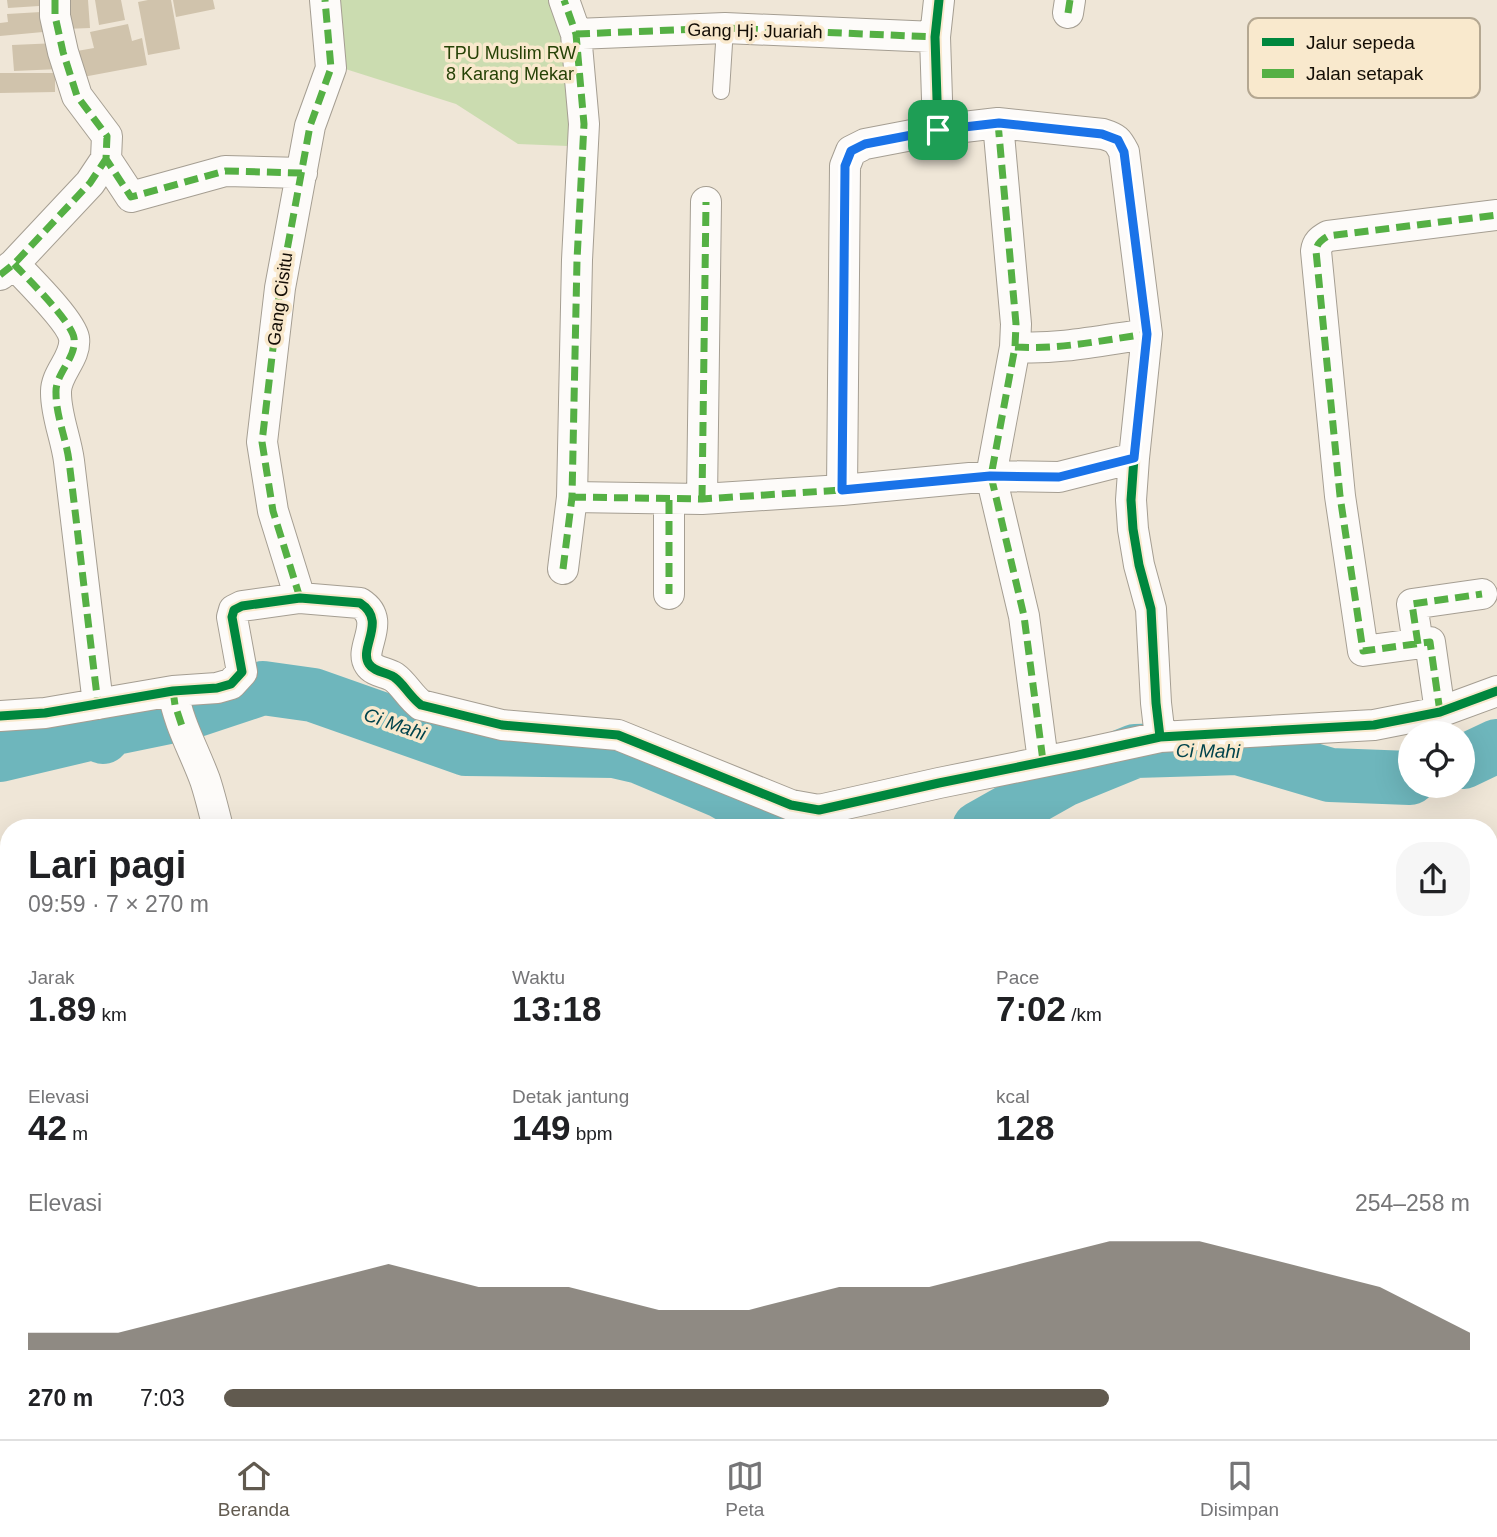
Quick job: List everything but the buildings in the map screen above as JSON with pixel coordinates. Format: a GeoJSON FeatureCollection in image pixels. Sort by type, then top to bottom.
{"type":"FeatureCollection","features":[{"type":"Feature","properties":{"kind":"street"},"geometry":{"type":"LineString","coordinates":[[55,0],[55,16],[63,52],[77,96],[131,197],[225,171],[302,173]]}},
{"type":"Feature","properties":{"kind":"street","name":"Gang Cisitu"},"geometry":{"type":"LineString","coordinates":[[299,598],[273,510],[262,442],[280,288],[310,126],[331,68],[325,0]]}},
{"type":"Feature","properties":{"kind":"street"},"geometry":{"type":"LineString","coordinates":[[563,569],[572,497],[577,260],[584,124],[576,34],[564,0]]}},
{"type":"Feature","properties":{"kind":"street"},"geometry":{"type":"LineString","coordinates":[[938,130],[935,37],[939,0]]}},
{"type":"Feature","properties":{"kind":"street","name":"Gang Hj. Juariah"},"geometry":{"type":"LineString","coordinates":[[576,34],[725,28],[935,37]]}},
{"type":"Feature","properties":{"kind":"street"},"geometry":{"type":"LineString","coordinates":[[999,123],[1016,324],[1015,347],[990,476],[1024,616],[1043,761]]}},
{"type":"Feature","properties":{"kind":"street"},"geometry":{"type":"LineString","coordinates":[[842,490],[845,166],[851,151],[865,144],[938,130],[999,123],[1102,134],[1118,140],[1124,152],[1147,334],[1131,500],[1139,565],[1151,609],[1160,737]]}},
{"type":"Feature","properties":{"kind":"street"},"geometry":{"type":"LineString","coordinates":[[98,705],[69,456],[55,389],[72,353],[74,340],[70,326],[7,270],[90,183],[106,148]]}},
{"type":"Feature","properties":{"kind":"street"},"geometry":{"type":"LineString","coordinates":[[702,499],[705,202]]}},
{"type":"Feature","properties":{"kind":"street"},"geometry":{"type":"LineString","coordinates":[[1440,712],[1430,642],[1363,651],[1340,496],[1316,246],[1328,236],[1497,215]]}},
{"type":"Feature","properties":{"kind":"street"},"geometry":{"type":"LineString","coordinates":[[1015,347],[1057,347],[1147,334]]}},
{"type":"Feature","properties":{"kind":"street"},"geometry":{"type":"LineString","coordinates":[[572,497],[702,499],[842,490],[990,476],[1059,477],[1134,458]]}},
{"type":"Feature","properties":{"kind":"street"},"geometry":{"type":"LineString","coordinates":[[669,500],[669,594]]}},
{"type":"Feature","properties":{"kind":"street"},"geometry":{"type":"LineString","coordinates":[[1418,643],[1412,604],[1482,594]]}},
{"type":"Feature","properties":{"kind":"street"},"geometry":{"type":"LineString","coordinates":[[0,716],[98,705],[177,707],[231,684],[242,672],[232,617],[237,607],[299,598],[364,605],[373,623],[368,664],[394,677],[421,705],[502,725],[618,736],[780,801],[818,810],[1160,737],[1374,725],[1440,712],[1497,691]]}},
{"type":"Feature","properties":{"kind":"street"},"geometry":{"type":"LineString","coordinates":[[177,707],[205,780],[216,819]]}},
{"type":"Feature","properties":{"kind":"lane"},"geometry":{"type":"LineString","coordinates":[[721,91],[725,28]]}},
{"type":"Feature","properties":{"kind":"green space","name":"TPU Muslim RW 8 Karang Mekar"},"geometry":{"type":"Polygon","coordinates":[[[329,0],[559,0],[577,117],[568,146],[518,144],[456,104],[336,66],[329,0]]]}},
{"type":"Feature","properties":{"kind":"waterway","name":"Ci Mahi"},"geometry":{"type":"LineString","coordinates":[[0,755],[93,733],[103,737],[110,729],[188,713],[263,688],[313,695],[466,749],[614,751],[640,757],[721,791],[770,819]]}},
{"type":"Feature","properties":{"kind":"waterway","name":"Ci Mahi"},"geometry":{"type":"LineString","coordinates":[[1475,756],[1497,746]]}},
{"type":"Feature","properties":{"kind":"waterway","name":"Ci Mahi"},"geometry":{"type":"LineString","coordinates":[[995,819],[1064,780],[1135,751],[1238,748],[1330,775],[1398,778]]}},
{"type":"Feature","properties":{"kind":"marked path"},"geometry":{"type":"LineString","coordinates":[[55,0],[55,16],[63,52],[77,96],[107,136],[106,159],[131,197],[225,171],[302,173]]}},
{"type":"Feature","properties":{"kind":"marked path"},"geometry":{"type":"LineString","coordinates":[[300,598],[273,511],[262,442],[280,288],[310,126],[331,68],[325,0]]}},
{"type":"Feature","properties":{"kind":"marked path"},"geometry":{"type":"LineString","coordinates":[[563,569],[572,497],[577,260],[584,124],[576,34],[564,0]]}},
{"type":"Feature","properties":{"kind":"marked path"},"geometry":{"type":"LineString","coordinates":[[1068,13],[1070,0]]}},
{"type":"Feature","properties":{"kind":"marked path"},"geometry":{"type":"LineString","coordinates":[[576,34],[725,28],[935,37]]}},
{"type":"Feature","properties":{"kind":"marked path"},"geometry":{"type":"LineString","coordinates":[[998,123],[1016,324],[1015,347],[991,476],[1024,616],[1043,761]]}},
{"type":"Feature","properties":{"kind":"marked path"},"geometry":{"type":"LineString","coordinates":[[842,490],[845,166],[851,151],[865,144],[938,130]]}},
{"type":"Feature","properties":{"kind":"marked path"},"geometry":{"type":"LineString","coordinates":[[0,275],[14,264],[90,183],[106,159]]}},
{"type":"Feature","properties":{"kind":"marked path"},"geometry":{"type":"LineString","coordinates":[[702,499],[706,202]]}},
{"type":"Feature","properties":{"kind":"marked path"},"geometry":{"type":"LineString","coordinates":[[1440,712],[1430,642],[1363,651],[1340,496],[1316,251],[1320,242],[1328,236],[1497,215]]}},
{"type":"Feature","properties":{"kind":"marked path"},"geometry":{"type":"LineString","coordinates":[[14,264],[57,311],[74,338],[72,352],[57,386],[56,402],[69,461],[98,704]]}},
{"type":"Feature","properties":{"kind":"marked path"},"geometry":{"type":"LineString","coordinates":[[1015,347],[1064,346],[1147,334]]}},
{"type":"Feature","properties":{"kind":"marked path"},"geometry":{"type":"LineString","coordinates":[[572,497],[702,499],[842,490],[991,476],[1059,477],[1134,458]]}},
{"type":"Feature","properties":{"kind":"marked path"},"geometry":{"type":"LineString","coordinates":[[669,500],[669,594]]}},
{"type":"Feature","properties":{"kind":"marked path"},"geometry":{"type":"LineString","coordinates":[[1418,644],[1412,604],[1482,594]]}},
{"type":"Feature","properties":{"kind":"marked path"},"geometry":{"type":"LineString","coordinates":[[173,691],[182,726]]}},
{"type":"Feature","properties":{"kind":"cycle path"},"geometry":{"type":"LineString","coordinates":[[939,0],[935,37],[938,130],[998,123],[1103,134],[1116,140],[1124,152],[1147,334],[1131,500],[1139,565],[1151,609],[1160,737]]}},
{"type":"Feature","properties":{"kind":"cycle path"},"geometry":{"type":"LineString","coordinates":[[0,716],[45,713],[231,684],[242,672],[232,617],[234,610],[242,606],[300,598],[360,603],[368,610],[372,618],[367,650],[369,664],[374,669],[394,677],[421,705],[502,725],[618,735],[791,805],[819,810],[1160,737],[1374,725],[1440,712],[1497,691]]}},
{"type":"Feature","properties":{"kind":"route"},"geometry":{"type":"LineString","coordinates":[[999,123],[1102,134],[1118,140],[1124,152],[1147,334],[1134,458],[1059,477],[990,476],[842,490],[845,166],[851,151],[865,144],[938,130],[999,123]]}}]}
